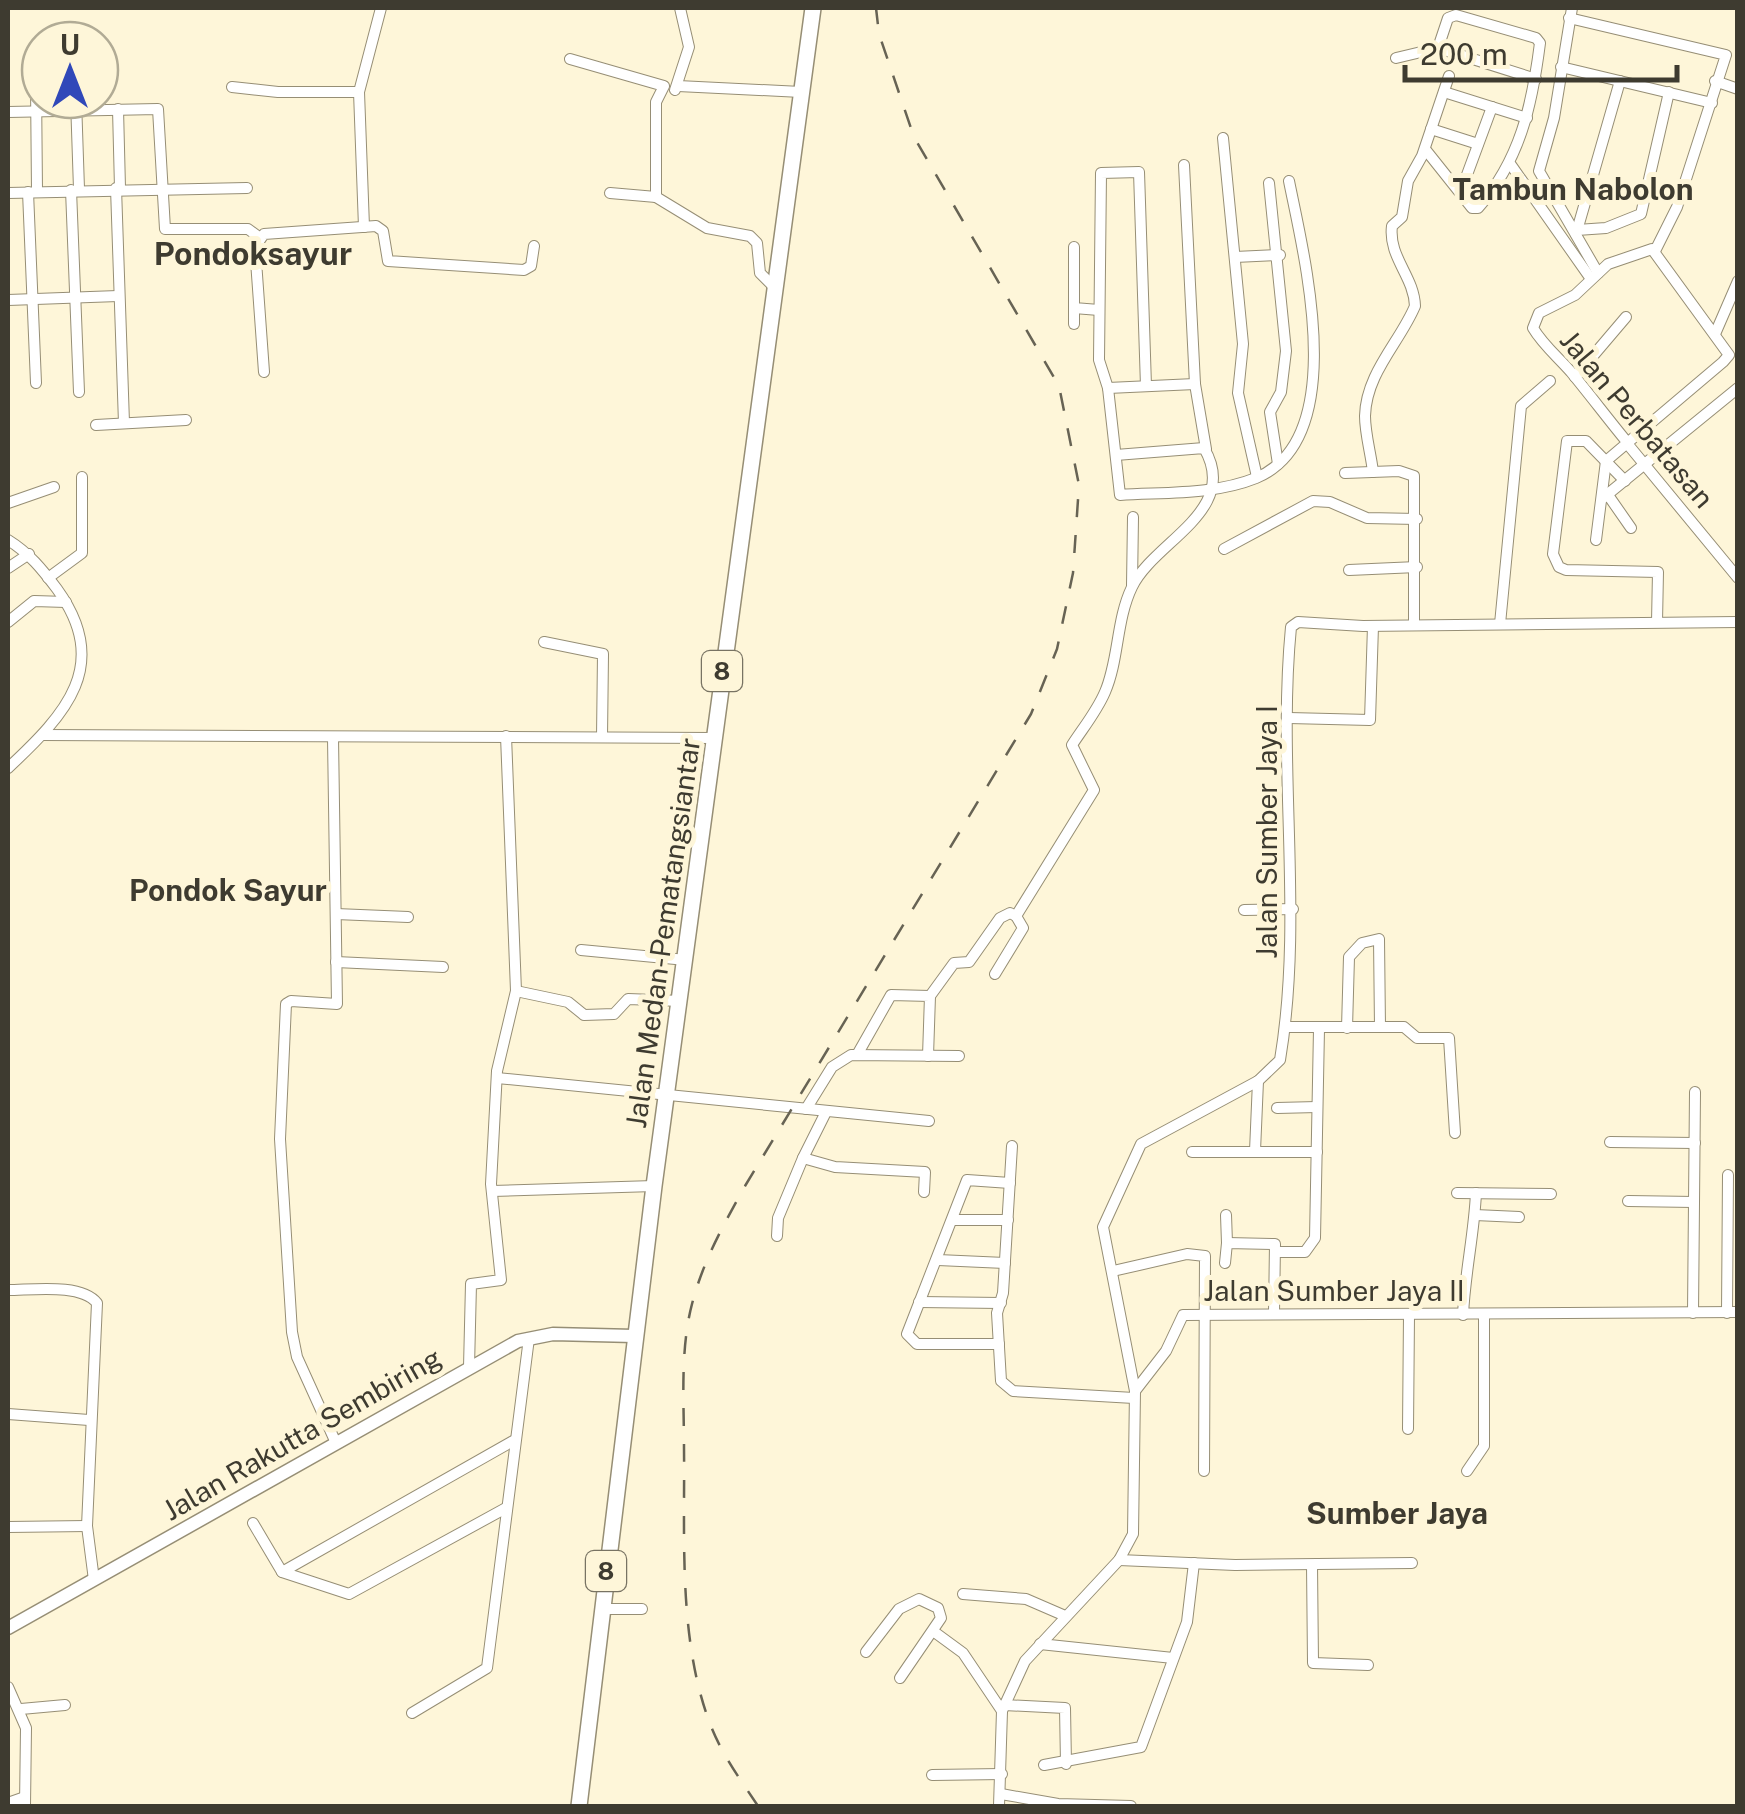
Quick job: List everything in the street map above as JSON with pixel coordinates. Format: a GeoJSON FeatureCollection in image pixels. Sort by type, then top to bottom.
{"type":"FeatureCollection","features":[{"type":"Feature","properties":{"kind":"highway","name":"Jalan Medan-Pematangsiantar"},"geometry":{"type":"LineString","coordinates":[[580,1806],[634,1336],[814,8]]}},
{"type":"Feature","properties":{"kind":"main road","name":"Jalan Rakutta Sembiring"},"geometry":{"type":"LineString","coordinates":[[8,1628],[470,1367],[529,1338],[554,1334],[634,1336]]}},
{"type":"Feature","properties":{"kind":"street"},"geometry":{"type":"LineString","coordinates":[[364,227],[360,92],[382,8]]}},
{"type":"Feature","properties":{"kind":"street"},"geometry":{"type":"LineString","coordinates":[[678,86],[689,47],[680,8]]}},
{"type":"Feature","properties":{"kind":"street"},"geometry":{"type":"LineString","coordinates":[[1594,276],[1576,233],[1538,171],[1571,13],[1726,55],[1677,207],[1655,251]]}},
{"type":"Feature","properties":{"kind":"street"},"geometry":{"type":"LineString","coordinates":[[1425,148],[1472,208],[1478,208],[1511,165],[1527,118],[1540,43],[1536,38],[1456,15],[1448,18],[1438,48]]}},
{"type":"Feature","properties":{"kind":"street"},"geometry":{"type":"LineString","coordinates":[[1396,58],[1438,48],[1536,80]]}},
{"type":"Feature","properties":{"kind":"street"},"geometry":{"type":"LineString","coordinates":[[570,59],[660,83],[664,92]]}},
{"type":"Feature","properties":{"kind":"street"},"geometry":{"type":"LineString","coordinates":[[1561,67],[1712,103]]}},
{"type":"Feature","properties":{"kind":"street"},"geometry":{"type":"LineString","coordinates":[[1374,472],[1365,415],[1368,402],[1379,367],[1416,306],[1394,253],[1392,226],[1402,217],[1408,182],[1425,148],[1449,76]]}},
{"type":"Feature","properties":{"kind":"street"},"geometry":{"type":"LineString","coordinates":[[1715,80],[1738,89]]}},
{"type":"Feature","properties":{"kind":"street"},"geometry":{"type":"LineString","coordinates":[[1576,233],[1620,81]]}},
{"type":"Feature","properties":{"kind":"street"},"geometry":{"type":"LineString","coordinates":[[656,197],[656,102],[664,92],[678,86],[802,92]]}},
{"type":"Feature","properties":{"kind":"street"},"geometry":{"type":"LineString","coordinates":[[232,87],[278,92],[360,92]]}},
{"type":"Feature","properties":{"kind":"street"},"geometry":{"type":"LineString","coordinates":[[1444,92],[1527,118]]}},
{"type":"Feature","properties":{"kind":"street"},"geometry":{"type":"LineString","coordinates":[[1576,233],[1606,228],[1641,214],[1669,92]]}},
{"type":"Feature","properties":{"kind":"street"},"geometry":{"type":"LineString","coordinates":[[1461,191],[1492,108]]}},
{"type":"Feature","properties":{"kind":"street"},"geometry":{"type":"LineString","coordinates":[[120,110],[159,111],[165,228],[248,229],[259,237],[364,227],[383,231],[386,260],[392,262],[524,270],[531,266],[534,246]]}},
{"type":"Feature","properties":{"kind":"street"},"geometry":{"type":"LineString","coordinates":[[36,120],[36,383]]}},
{"type":"Feature","properties":{"kind":"street"},"geometry":{"type":"LineString","coordinates":[[76,120],[80,392]]}},
{"type":"Feature","properties":{"kind":"street"},"geometry":{"type":"LineString","coordinates":[[118,120],[118,296],[124,423]]}},
{"type":"Feature","properties":{"kind":"street"},"geometry":{"type":"LineString","coordinates":[[1431,129],[1478,144]]}},
{"type":"Feature","properties":{"kind":"street"},"geometry":{"type":"LineString","coordinates":[[1223,138],[1243,344],[1238,393],[1257,477]]}},
{"type":"Feature","properties":{"kind":"street"},"geometry":{"type":"LineString","coordinates":[[1132,586],[1199,515],[1211,489],[1195,384],[1184,165]]}},
{"type":"Feature","properties":{"kind":"street"},"geometry":{"type":"LineString","coordinates":[[1511,165],[1594,276]]}},
{"type":"Feature","properties":{"kind":"street"},"geometry":{"type":"LineString","coordinates":[[1146,386],[1139,172],[1101,173],[1099,360],[1108,388],[1120,495],[1211,489],[1257,477],[1288,457],[1304,420],[1315,362],[1308,277],[1289,181]]}},
{"type":"Feature","properties":{"kind":"street"},"geometry":{"type":"LineString","coordinates":[[1269,182],[1280,255],[1286,351],[1281,392],[1270,412],[1278,464]]}},
{"type":"Feature","properties":{"kind":"street"},"geometry":{"type":"LineString","coordinates":[[8,193],[247,188]]}},
{"type":"Feature","properties":{"kind":"street"},"geometry":{"type":"LineString","coordinates":[[610,193],[656,197],[707,228],[750,236],[757,243],[760,274],[774,286]]}},
{"type":"Feature","properties":{"kind":"street"},"geometry":{"type":"LineString","coordinates":[[259,237],[255,246],[264,372]]}},
{"type":"Feature","properties":{"kind":"street"},"geometry":{"type":"LineString","coordinates":[[1074,247],[1074,324]]}},
{"type":"Feature","properties":{"kind":"street"},"geometry":{"type":"LineString","coordinates":[[1594,276],[1628,254],[1655,251]]}},
{"type":"Feature","properties":{"kind":"street"},"geometry":{"type":"LineString","coordinates":[[1655,251],[1738,366]]}},
{"type":"Feature","properties":{"kind":"street"},"geometry":{"type":"LineString","coordinates":[[1235,256],[1280,255]]}},
{"type":"Feature","properties":{"kind":"street","name":"Jalan Perbatasan"},"geometry":{"type":"LineString","coordinates":[[1594,276],[1574,295],[1535,318],[1538,337],[1738,578]]}},
{"type":"Feature","properties":{"kind":"street"},"geometry":{"type":"LineString","coordinates":[[1714,334],[1738,281]]}},
{"type":"Feature","properties":{"kind":"street"},"geometry":{"type":"LineString","coordinates":[[8,300],[118,296]]}},
{"type":"Feature","properties":{"kind":"street"},"geometry":{"type":"LineString","coordinates":[[1074,308],[1099,310]]}},
{"type":"Feature","properties":{"kind":"street"},"geometry":{"type":"LineString","coordinates":[[1575,377],[1626,317]]}},
{"type":"Feature","properties":{"kind":"street"},"geometry":{"type":"LineString","coordinates":[[1596,540],[1606,496],[1606,461],[1730,355]]}},
{"type":"Feature","properties":{"kind":"street"},"geometry":{"type":"LineString","coordinates":[[1500,624],[1520,406],[1550,381]]}},
{"type":"Feature","properties":{"kind":"street"},"geometry":{"type":"LineString","coordinates":[[1108,388],[1195,384]]}},
{"type":"Feature","properties":{"kind":"street"},"geometry":{"type":"LineString","coordinates":[[1606,496],[1738,388]]}},
{"type":"Feature","properties":{"kind":"street"},"geometry":{"type":"LineString","coordinates":[[96,425],[186,420]]}},
{"type":"Feature","properties":{"kind":"street"},"geometry":{"type":"LineString","coordinates":[[1625,481],[1586,441],[1568,440],[1555,561],[1566,570],[1654,570],[1660,578],[1657,622]]}},
{"type":"Feature","properties":{"kind":"street"},"geometry":{"type":"LineString","coordinates":[[1116,455],[1206,449]]}},
{"type":"Feature","properties":{"kind":"street"},"geometry":{"type":"LineString","coordinates":[[1345,473],[1399,471],[1414,476],[1414,625]]}},
{"type":"Feature","properties":{"kind":"street"},"geometry":{"type":"LineString","coordinates":[[48,578],[82,553],[82,477]]}},
{"type":"Feature","properties":{"kind":"street"},"geometry":{"type":"LineString","coordinates":[[8,502],[54,487]]}},
{"type":"Feature","properties":{"kind":"street"},"geometry":{"type":"LineString","coordinates":[[1606,496],[1630,528]]}},
{"type":"Feature","properties":{"kind":"street"},"geometry":{"type":"LineString","coordinates":[[1224,549],[1313,501],[1330,502],[1367,518],[1417,518]]}},
{"type":"Feature","properties":{"kind":"street"},"geometry":{"type":"LineString","coordinates":[[1016,916],[1095,788],[1072,745],[1105,692],[1132,586],[1133,517]]}},
{"type":"Feature","properties":{"kind":"street"},"geometry":{"type":"LineString","coordinates":[[8,540],[29,554],[66,602],[82,631],[80,672],[43,736],[8,768]]}},
{"type":"Feature","properties":{"kind":"street"},"geometry":{"type":"LineString","coordinates":[[8,568],[29,554]]}},
{"type":"Feature","properties":{"kind":"street"},"geometry":{"type":"LineString","coordinates":[[1349,570],[1417,567]]}},
{"type":"Feature","properties":{"kind":"street"},"geometry":{"type":"LineString","coordinates":[[10,615],[34,602],[66,602]]}},
{"type":"Feature","properties":{"kind":"street","name":"Jalan Sumber Jaya I"},"geometry":{"type":"LineString","coordinates":[[1135,1395],[1103,1227],[1108,1209],[1127,1182],[1137,1148],[1258,1081],[1276,1067],[1286,1028],[1294,909],[1288,653],[1294,623],[1374,626],[1738,622]]}},
{"type":"Feature","properties":{"kind":"street"},"geometry":{"type":"LineString","coordinates":[[1288,718],[1370,720],[1374,626]]}},
{"type":"Feature","properties":{"kind":"street"},"geometry":{"type":"LineString","coordinates":[[544,642],[602,654],[602,737]]}},
{"type":"Feature","properties":{"kind":"street"},"geometry":{"type":"LineString","coordinates":[[43,736],[714,738]]}},
{"type":"Feature","properties":{"kind":"street"},"geometry":{"type":"LineString","coordinates":[[470,1367],[471,1284],[502,1280],[492,1191],[496,1078],[516,991],[506,736]]}},
{"type":"Feature","properties":{"kind":"street"},"geometry":{"type":"LineString","coordinates":[[332,738],[337,1004],[291,1001],[285,1008],[280,1139],[292,1332],[297,1357],[336,1443]]}},
{"type":"Feature","properties":{"kind":"street"},"geometry":{"type":"LineString","coordinates":[[1244,910],[1294,909]]}},
{"type":"Feature","properties":{"kind":"street"},"geometry":{"type":"LineString","coordinates":[[336,914],[408,917]]}},
{"type":"Feature","properties":{"kind":"street"},"geometry":{"type":"LineString","coordinates":[[928,1056],[930,996],[954,962],[969,962],[1003,915],[1016,916],[1024,926],[995,974]]}},
{"type":"Feature","properties":{"kind":"street"},"geometry":{"type":"LineString","coordinates":[[1347,1028],[1349,957],[1362,943],[1379,939],[1380,1028]]}},
{"type":"Feature","properties":{"kind":"street"},"geometry":{"type":"LineString","coordinates":[[580,950],[686,960]]}},
{"type":"Feature","properties":{"kind":"street"},"geometry":{"type":"LineString","coordinates":[[336,962],[443,967]]}},
{"type":"Feature","properties":{"kind":"street"},"geometry":{"type":"LineString","coordinates":[[516,991],[568,1002],[584,1016],[614,1014],[628,999],[681,1001]]}},
{"type":"Feature","properties":{"kind":"street"},"geometry":{"type":"LineString","coordinates":[[857,1054],[888,996],[930,996]]}},
{"type":"Feature","properties":{"kind":"street"},"geometry":{"type":"LineString","coordinates":[[1286,1028],[1408,1027],[1416,1038],[1449,1038],[1455,1134]]}},
{"type":"Feature","properties":{"kind":"street"},"geometry":{"type":"LineString","coordinates":[[1276,1252],[1305,1252],[1313,1244],[1318,1028]]}},
{"type":"Feature","properties":{"kind":"street"},"geometry":{"type":"LineString","coordinates":[[806,1109],[832,1067],[857,1054],[960,1056]]}},
{"type":"Feature","properties":{"kind":"street"},"geometry":{"type":"LineString","coordinates":[[496,1078],[668,1092],[928,1121]]}},
{"type":"Feature","properties":{"kind":"street"},"geometry":{"type":"LineString","coordinates":[[1255,1151],[1258,1081]]}},
{"type":"Feature","properties":{"kind":"street"},"geometry":{"type":"LineString","coordinates":[[1693,1313],[1695,1092]]}},
{"type":"Feature","properties":{"kind":"street"},"geometry":{"type":"LineString","coordinates":[[1277,1108],[1318,1107]]}},
{"type":"Feature","properties":{"kind":"street"},"geometry":{"type":"LineString","coordinates":[[777,1236],[778,1218],[826,1112]]}},
{"type":"Feature","properties":{"kind":"street"},"geometry":{"type":"LineString","coordinates":[[1610,1142],[1695,1143]]}},
{"type":"Feature","properties":{"kind":"street"},"geometry":{"type":"LineString","coordinates":[[1012,1146],[998,1344],[1001,1381],[1013,1391],[1135,1395],[1135,1522],[1119,1560],[1025,1661],[1003,1708],[1001,1800],[1131,1806]]}},
{"type":"Feature","properties":{"kind":"street"},"geometry":{"type":"LineString","coordinates":[[1192,1152],[1317,1152]]}},
{"type":"Feature","properties":{"kind":"street"},"geometry":{"type":"LineString","coordinates":[[803,1158],[856,1170],[925,1172],[924,1192]]}},
{"type":"Feature","properties":{"kind":"street"},"geometry":{"type":"LineString","coordinates":[[1728,1175],[1732,1312]]}},
{"type":"Feature","properties":{"kind":"street"},"geometry":{"type":"LineString","coordinates":[[998,1344],[912,1343],[907,1334],[968,1180],[1010,1183]]}},
{"type":"Feature","properties":{"kind":"street"},"geometry":{"type":"LineString","coordinates":[[492,1191],[654,1186]]}},
{"type":"Feature","properties":{"kind":"street"},"geometry":{"type":"LineString","coordinates":[[1458,1193],[1551,1194]]}},
{"type":"Feature","properties":{"kind":"street"},"geometry":{"type":"LineString","coordinates":[[1463,1315],[1465,1256],[1473,1239],[1476,1193]]}},
{"type":"Feature","properties":{"kind":"street"},"geometry":{"type":"LineString","coordinates":[[1628,1201],[1694,1202]]}},
{"type":"Feature","properties":{"kind":"street"},"geometry":{"type":"LineString","coordinates":[[1225,1264],[1226,1216]]}},
{"type":"Feature","properties":{"kind":"street"},"geometry":{"type":"LineString","coordinates":[[1475,1216],[1519,1218]]}},
{"type":"Feature","properties":{"kind":"street"},"geometry":{"type":"LineString","coordinates":[[953,1220],[1008,1220]]}},
{"type":"Feature","properties":{"kind":"street"},"geometry":{"type":"LineString","coordinates":[[1227,1243],[1272,1244],[1276,1252],[1274,1313]]}},
{"type":"Feature","properties":{"kind":"street"},"geometry":{"type":"LineString","coordinates":[[1113,1271],[1204,1253],[1208,1312],[1204,1470]]}},
{"type":"Feature","properties":{"kind":"street"},"geometry":{"type":"LineString","coordinates":[[938,1260],[1005,1262]]}},
{"type":"Feature","properties":{"kind":"street"},"geometry":{"type":"LineString","coordinates":[[8,1290],[48,1289],[93,1297],[98,1312],[87,1526],[94,1580]]}},
{"type":"Feature","properties":{"kind":"street"},"geometry":{"type":"LineString","coordinates":[[919,1302],[1001,1303]]}},
{"type":"Feature","properties":{"kind":"street","name":"Jalan Sumber Jaya II"},"geometry":{"type":"LineString","coordinates":[[1135,1395],[1166,1352],[1183,1315],[1732,1312]]}},
{"type":"Feature","properties":{"kind":"street"},"geometry":{"type":"LineString","coordinates":[[1467,1471],[1484,1446],[1484,1314]]}},
{"type":"Feature","properties":{"kind":"street"},"geometry":{"type":"LineString","coordinates":[[1408,1429],[1410,1315]]}},
{"type":"Feature","properties":{"kind":"street"},"geometry":{"type":"LineString","coordinates":[[412,1713],[488,1668],[513,1441],[529,1338]]}},
{"type":"Feature","properties":{"kind":"street"},"geometry":{"type":"LineString","coordinates":[[8,1414],[90,1420]]}},
{"type":"Feature","properties":{"kind":"street"},"geometry":{"type":"LineString","coordinates":[[282,1572],[513,1441]]}},
{"type":"Feature","properties":{"kind":"street"},"geometry":{"type":"LineString","coordinates":[[254,1524],[282,1572],[350,1594],[506,1508]]}},
{"type":"Feature","properties":{"kind":"street"},"geometry":{"type":"LineString","coordinates":[[8,1527],[87,1526]]}},
{"type":"Feature","properties":{"kind":"street"},"geometry":{"type":"LineString","coordinates":[[1119,1560],[1312,1566],[1412,1564]]}},
{"type":"Feature","properties":{"kind":"street"},"geometry":{"type":"LineString","coordinates":[[1044,1765],[1138,1750],[1187,1622],[1194,1563]]}},
{"type":"Feature","properties":{"kind":"street"},"geometry":{"type":"LineString","coordinates":[[1312,1566],[1313,1663],[1368,1665]]}},
{"type":"Feature","properties":{"kind":"street"},"geometry":{"type":"LineString","coordinates":[[963,1594],[1026,1600],[1064,1615]]}},
{"type":"Feature","properties":{"kind":"street"},"geometry":{"type":"LineString","coordinates":[[866,1652],[909,1601],[925,1600],[938,1608],[942,1618],[900,1678]]}},
{"type":"Feature","properties":{"kind":"street"},"geometry":{"type":"LineString","coordinates":[[602,1609],[642,1609]]}},
{"type":"Feature","properties":{"kind":"street"},"geometry":{"type":"LineString","coordinates":[[933,1631],[963,1653],[1003,1708]]}},
{"type":"Feature","properties":{"kind":"street"},"geometry":{"type":"LineString","coordinates":[[1040,1644],[1173,1658]]}},
{"type":"Feature","properties":{"kind":"street"},"geometry":{"type":"LineString","coordinates":[[8,1687],[21,1709],[26,1728],[25,1802],[8,1804]]}},
{"type":"Feature","properties":{"kind":"street"},"geometry":{"type":"LineString","coordinates":[[21,1709],[66,1705]]}},
{"type":"Feature","properties":{"kind":"street"},"geometry":{"type":"LineString","coordinates":[[1003,1708],[1064,1708],[1066,1764]]}},
{"type":"Feature","properties":{"kind":"street"},"geometry":{"type":"LineString","coordinates":[[932,1775],[1002,1774]]}},
{"type":"Feature","properties":{"kind":"railway"},"geometry":{"type":"LineString","coordinates":[[758,1806],[714,1732],[692,1655],[685,1586],[683,1394],[692,1304],[708,1258],[745,1186],[1031,714],[1057,649],[1073,573],[1079,485],[1059,386],[914,137],[879,34],[876,8]]}},
{"type":"Feature","properties":{"kind":"district","name":"Tambun Nabolon"},"geometry":{"type":"Point","coordinates":[1573,190]}},
{"type":"Feature","properties":{"kind":"district","name":"Pondoksayur"},"geometry":{"type":"Point","coordinates":[253,254]}},
{"type":"Feature","properties":{"kind":"district","name":"Pondok Sayur"},"geometry":{"type":"Point","coordinates":[228,891]}},
{"type":"Feature","properties":{"kind":"district","name":"Sumber Jaya"},"geometry":{"type":"Point","coordinates":[1397,1514]}}]}
